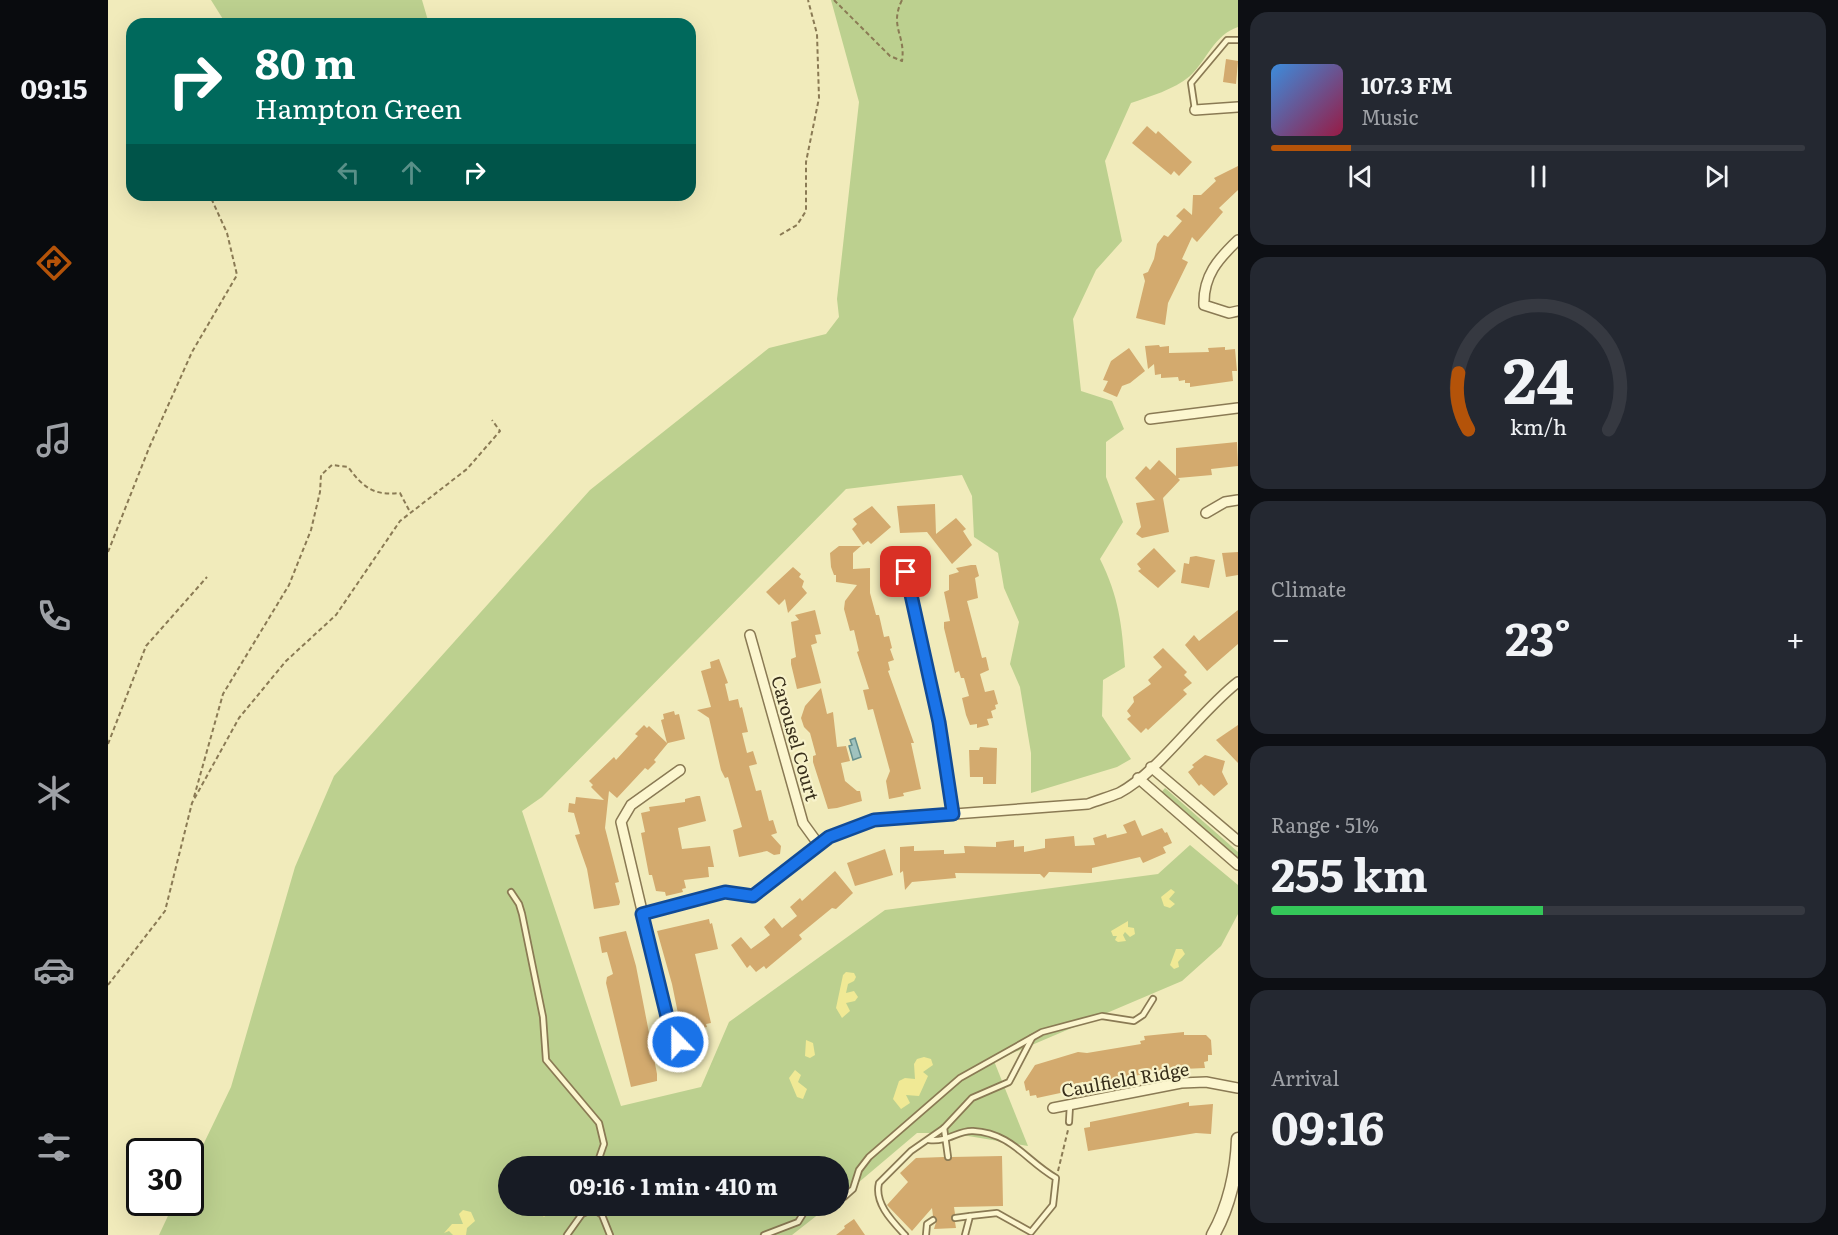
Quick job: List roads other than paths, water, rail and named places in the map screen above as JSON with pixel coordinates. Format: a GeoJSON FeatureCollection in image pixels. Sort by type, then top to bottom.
{"type":"FeatureCollection","features":[{"type":"Feature","properties":{"kind":"street"},"geometry":{"type":"LineString","coordinates":[[1195,110],[1238,107]]}},
{"type":"Feature","properties":{"kind":"street"},"geometry":{"type":"LineString","coordinates":[[1238,240],[1222,255],[1203,286],[1204,305],[1228,312],[1238,311]]}},
{"type":"Feature","properties":{"kind":"street"},"geometry":{"type":"LineString","coordinates":[[1150,418],[1238,408]]}},
{"type":"Feature","properties":{"kind":"street"},"geometry":{"type":"LineString","coordinates":[[1206,513],[1225,502],[1238,501]]}},
{"type":"Feature","properties":{"kind":"street"},"geometry":{"type":"LineString","coordinates":[[906,572],[939,722],[953,814]]}},
{"type":"Feature","properties":{"kind":"street","name":"Carousel Court"},"geometry":{"type":"LineString","coordinates":[[750,635],[803,823],[819,845]]}},
{"type":"Feature","properties":{"kind":"street"},"geometry":{"type":"LineString","coordinates":[[642,914],[725,892],[753,896],[829,837],[874,820],[1088,804],[1119,792],[1150,767],[1222,694],[1238,682]]}},
{"type":"Feature","properties":{"kind":"street"},"geometry":{"type":"LineString","coordinates":[[1150,767],[1238,842]]}},
{"type":"Feature","properties":{"kind":"street"},"geometry":{"type":"LineString","coordinates":[[681,770],[631,805],[621,822],[670,1029],[685,1054]]}},
{"type":"Feature","properties":{"kind":"street"},"geometry":{"type":"LineString","coordinates":[[1138,778],[1238,865]]}},
{"type":"Feature","properties":{"kind":"street","name":"Caulfield Ridge"},"geometry":{"type":"LineString","coordinates":[[1053,1108],[1181,1083],[1206,1082],[1238,1088]]}},
{"type":"Feature","properties":{"kind":"street"},"geometry":{"type":"LineString","coordinates":[[1213,1235],[1219,1224],[1234,1177],[1238,1138]]}},
{"type":"Feature","properties":{"kind":"lane"},"geometry":{"type":"LineString","coordinates":[[1195,110],[1191,83],[1227,40],[1238,40]]}},
{"type":"Feature","properties":{"kind":"lane"},"geometry":{"type":"LineString","coordinates":[[511,892],[522,914],[543,1017],[546,1060],[591,1112],[602,1130],[604,1144],[600,1156]]}},
{"type":"Feature","properties":{"kind":"lane"},"geometry":{"type":"LineString","coordinates":[[849,1193],[853,1189],[865,1160],[953,1082],[1042,1032],[1102,1016],[1134,1021],[1143,1015],[1153,999]]}},
{"type":"Feature","properties":{"kind":"lane"},"geometry":{"type":"LineString","coordinates":[[905,1235],[887,1215],[877,1190],[879,1183],[907,1154],[944,1128],[972,1098],[1009,1082],[1032,1038]]}},
{"type":"Feature","properties":{"kind":"lane"},"geometry":{"type":"LineString","coordinates":[[1069,1122],[1070,1105]]}},
{"type":"Feature","properties":{"kind":"lane"},"geometry":{"type":"LineString","coordinates":[[944,1128],[948,1157]]}},
{"type":"Feature","properties":{"kind":"lane"},"geometry":{"type":"LineString","coordinates":[[929,1140],[945,1140],[969,1131],[1009,1140],[1024,1152],[1036,1167],[1056,1178],[1053,1205],[1030,1232],[997,1213],[955,1218]]}},
{"type":"Feature","properties":{"kind":"lane"},"geometry":{"type":"LineString","coordinates":[[567,1235],[581,1216]]}},
{"type":"Feature","properties":{"kind":"lane"},"geometry":{"type":"LineString","coordinates":[[602,1216],[610,1235]]}},
{"type":"Feature","properties":{"kind":"lane"},"geometry":{"type":"LineString","coordinates":[[764,1235],[798,1222],[802,1216]]}},
{"type":"Feature","properties":{"kind":"lane"},"geometry":{"type":"LineString","coordinates":[[965,1235],[970,1216]]}},
{"type":"Feature","properties":{"kind":"lane"},"geometry":{"type":"LineString","coordinates":[[926,1235],[927,1224],[933,1220]]}},
{"type":"Feature","properties":{"kind":"water"},"geometry":{"type":"Polygon","coordinates":[[[855,738],[861,757],[853,760],[849,746],[852,745],[850,740],[855,738]]]}}]}
